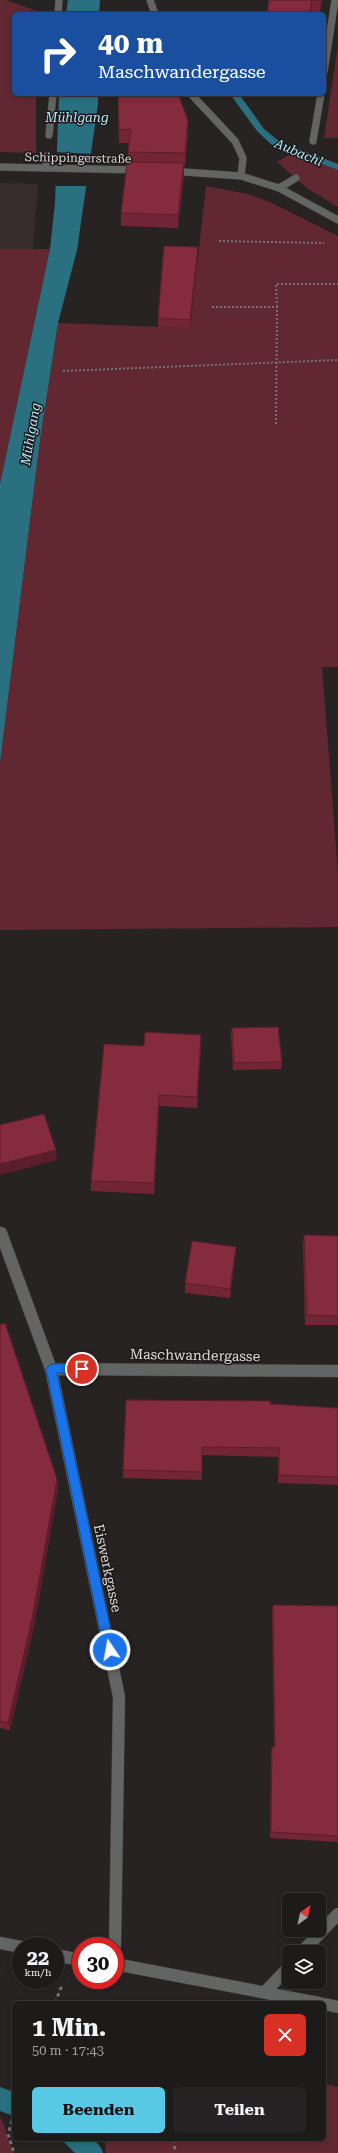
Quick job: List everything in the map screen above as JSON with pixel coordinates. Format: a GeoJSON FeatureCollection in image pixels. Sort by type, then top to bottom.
{"type":"FeatureCollection","features":[{"type":"Feature","properties":{"kind":"street"},"geometry":{"type":"LineString","coordinates":[[58,12],[59,0]]}},
{"type":"Feature","properties":{"kind":"street"},"geometry":{"type":"LineString","coordinates":[[150,0],[154,12]]}},
{"type":"Feature","properties":{"kind":"street"},"geometry":{"type":"LineString","coordinates":[[326,59],[335,0]]}},
{"type":"Feature","properties":{"kind":"street"},"geometry":{"type":"LineString","coordinates":[[49,135],[53,96]]}},
{"type":"Feature","properties":{"kind":"street"},"geometry":{"type":"LineString","coordinates":[[193,96],[235,141],[243,158],[241,176]]}},
{"type":"Feature","properties":{"kind":"street"},"geometry":{"type":"LineString","coordinates":[[313,141],[321,96]]}},
{"type":"Feature","properties":{"kind":"street"},"geometry":{"type":"LineString","coordinates":[[47,156],[49,168]]}},
{"type":"Feature","properties":{"kind":"street","name":"Schippingerstraße"},"geometry":{"type":"LineString","coordinates":[[0,167],[143,170]]}},
{"type":"Feature","properties":{"kind":"street"},"geometry":{"type":"LineString","coordinates":[[165,171],[241,176],[279,188],[338,220]]}},
{"type":"Feature","properties":{"kind":"street"},"geometry":{"type":"LineString","coordinates":[[279,188],[296,178]]}},
{"type":"Feature","properties":{"kind":"street","name":"Eiswerkgasse"},"geometry":{"type":"LineString","coordinates":[[0,1232],[51,1369],[119,1697],[115,1937]]}},
{"type":"Feature","properties":{"kind":"street","name":"Maschwandergasse"},"geometry":{"type":"LineString","coordinates":[[51,1369],[338,1371]]}},
{"type":"Feature","properties":{"kind":"street"},"geometry":{"type":"LineString","coordinates":[[309,1945],[338,1914]]}},
{"type":"Feature","properties":{"kind":"street"},"geometry":{"type":"LineString","coordinates":[[0,1943],[12,1945]]}},
{"type":"Feature","properties":{"kind":"street"},"geometry":{"type":"LineString","coordinates":[[124,1966],[309,2001]]}},
{"type":"Feature","properties":{"kind":"street"},"geometry":{"type":"LineString","coordinates":[[265,1992],[282,1974]]}},
{"type":"Feature","properties":{"kind":"street"},"geometry":{"type":"LineString","coordinates":[[326,2004],[338,2007]]}},
{"type":"Feature","properties":{"kind":"path"},"geometry":{"type":"LineString","coordinates":[[219,241],[330,244]]}},
{"type":"Feature","properties":{"kind":"path"},"geometry":{"type":"LineString","coordinates":[[276,424],[276,284],[338,284]]}},
{"type":"Feature","properties":{"kind":"path"},"geometry":{"type":"LineString","coordinates":[[212,307],[277,308]]}},
{"type":"Feature","properties":{"kind":"path"},"geometry":{"type":"LineString","coordinates":[[63,371],[338,360]]}},
{"type":"Feature","properties":{"kind":"path"},"geometry":{"type":"LineString","coordinates":[[12,2119],[8,2130],[7,2139],[14,2153]]}},
{"type":"Feature","properties":{"kind":"path"},"geometry":{"type":"LineString","coordinates":[[174,2141],[175,2153]]}},
{"type":"Feature","properties":{"kind":"shaded area"},"geometry":{"type":"Polygon","coordinates":[[[0,0],[6,0],[37,11],[12,12],[12,96],[36,96],[36,153],[0,152],[0,0]]]}},
{"type":"Feature","properties":{"kind":"shaded area"},"geometry":{"type":"Polygon","coordinates":[[[338,46],[338,138],[324,138],[338,46]]]}},
{"type":"Feature","properties":{"kind":"shaded area"},"geometry":{"type":"Polygon","coordinates":[[[292,153],[338,170],[338,207],[308,189],[277,162],[292,153]]]}},
{"type":"Feature","properties":{"kind":"shaded area"},"geometry":{"type":"Polygon","coordinates":[[[0,183],[38,184],[33,249],[0,249],[0,183]]]}},
{"type":"Feature","properties":{"kind":"shaded area"},"geometry":{"type":"Polygon","coordinates":[[[206,186],[248,194],[272,203],[338,236],[338,667],[322,667],[338,873],[338,927],[0,930],[0,763],[40,440],[58,323],[190,328],[206,186]]]}},
{"type":"Feature","properties":{"kind":"shaded area"},"geometry":{"type":"Polygon","coordinates":[[[0,249],[50,249],[0,484],[0,249]]]}},
{"type":"Feature","properties":{"kind":"shaded area"},"geometry":{"type":"Polygon","coordinates":[[[326,2084],[338,2087],[338,2153],[106,2153],[105,2141],[326,2141],[326,2084]]]}},
{"type":"Feature","properties":{"kind":"shaded area"},"geometry":{"type":"Polygon","coordinates":[[[0,2117],[10,2144],[14,2153],[0,2153],[0,2117]]]}},
{"type":"Feature","properties":{"kind":"water"},"geometry":{"type":"Polygon","coordinates":[[[68,0],[100,0],[99,12],[66,12],[68,0]]]}},
{"type":"Feature","properties":{"kind":"water","name":"Mühlgang"},"geometry":{"type":"Polygon","coordinates":[[[59,96],[98,96],[77,250],[58,323],[40,440],[0,763],[0,484],[50,249],[55,203],[59,96]]]}},
{"type":"Feature","properties":{"kind":"water","name":"Aubachl"},"geometry":{"type":"Polygon","coordinates":[[[231,96],[240,96],[264,129],[280,142],[338,164],[338,170],[272,145],[257,131],[231,96]]]}},
{"type":"Feature","properties":{"kind":"water"},"geometry":{"type":"Polygon","coordinates":[[[0,2087],[12,2091],[12,2115],[0,2111],[0,2087]]]}},
{"type":"Feature","properties":{"kind":"water"},"geometry":{"type":"Polygon","coordinates":[[[63,2141],[96,2141],[103,2153],[75,2153],[63,2141]]]}},
{"type":"Feature","properties":{"kind":"pier"},"geometry":{"type":"Polygon","coordinates":[[[55,152],[93,154],[88,186],[56,186],[54,183],[55,152]]]}},
{"type":"Feature","properties":{"kind":"building"},"geometry":{"type":"Polygon","coordinates":[[[269,0],[312,0],[309,12],[267,12],[269,0]]]}},
{"type":"Feature","properties":{"kind":"building"},"geometry":{"type":"Polygon","coordinates":[[[118,96],[179,96],[188,120],[185,153],[128,152],[131,129],[119,130],[118,96]]]}},
{"type":"Feature","properties":{"kind":"building"},"geometry":{"type":"Polygon","coordinates":[[[127,162],[184,163],[178,215],[121,213],[127,162]]]}},
{"type":"Feature","properties":{"kind":"building"},"geometry":{"type":"Polygon","coordinates":[[[164,246],[198,247],[190,320],[158,318],[164,246]]]}},
{"type":"Feature","properties":{"kind":"building"},"geometry":{"type":"Polygon","coordinates":[[[278,1027],[282,1062],[234,1063],[232,1028],[278,1027]]]}},
{"type":"Feature","properties":{"kind":"building"},"geometry":{"type":"Polygon","coordinates":[[[145,1032],[201,1035],[197,1097],[159,1095],[154,1183],[91,1181],[104,1044],[144,1046],[145,1032]]]}},
{"type":"Feature","properties":{"kind":"building"},"geometry":{"type":"Polygon","coordinates":[[[44,1114],[56,1150],[0,1164],[0,1125],[44,1114]]]}},
{"type":"Feature","properties":{"kind":"building"},"geometry":{"type":"Polygon","coordinates":[[[304,1235],[338,1236],[338,1316],[307,1315],[304,1235]]]}},
{"type":"Feature","properties":{"kind":"building"},"geometry":{"type":"Polygon","coordinates":[[[192,1241],[236,1247],[230,1289],[185,1283],[192,1241]]]}},
{"type":"Feature","properties":{"kind":"building"},"geometry":{"type":"Polygon","coordinates":[[[5,1323],[57,1479],[32,1619],[8,1723],[0,1721],[0,1325],[5,1323]]]}},
{"type":"Feature","properties":{"kind":"building"},"geometry":{"type":"Polygon","coordinates":[[[126,1400],[271,1401],[270,1404],[338,1408],[338,1477],[279,1475],[279,1448],[202,1447],[202,1472],[123,1470],[126,1400]]]}},
{"type":"Feature","properties":{"kind":"building"},"geometry":{"type":"Polygon","coordinates":[[[273,1605],[338,1606],[338,1836],[271,1832],[272,1747],[275,1747],[273,1605]]]}},
{"type":"Feature","properties":{"kind":"route"},"geometry":{"type":"LineString","coordinates":[[82,1369],[51,1369],[110,1650]]}}]}
